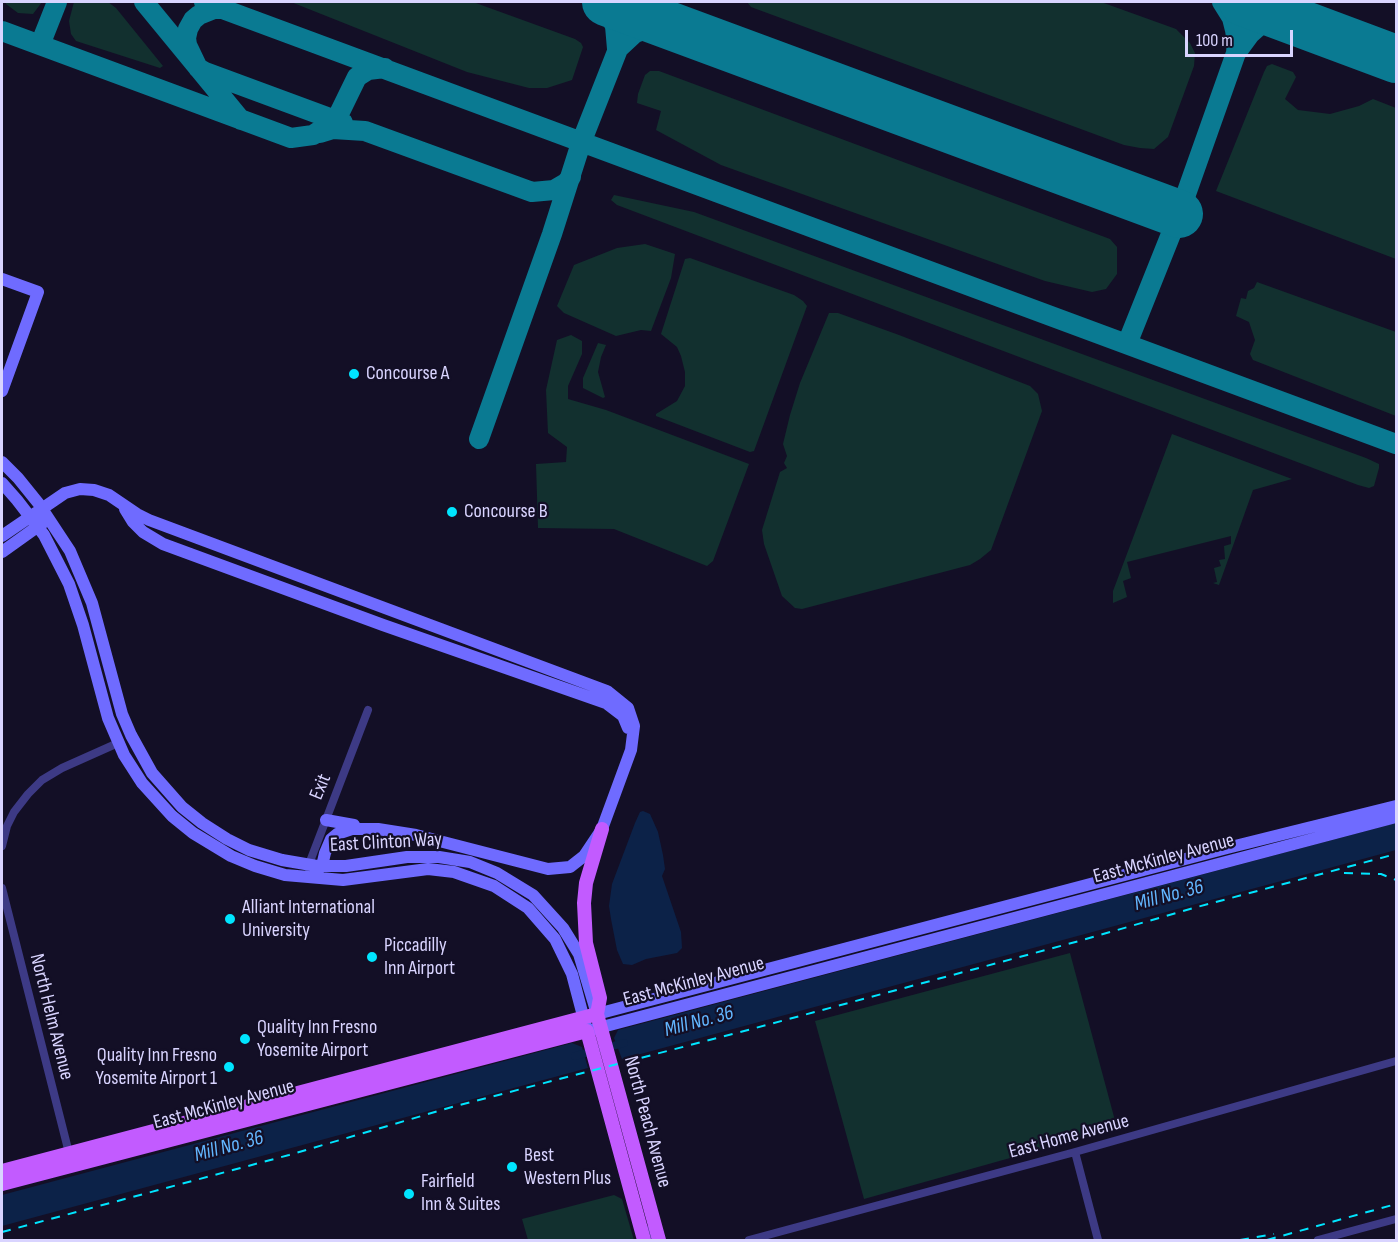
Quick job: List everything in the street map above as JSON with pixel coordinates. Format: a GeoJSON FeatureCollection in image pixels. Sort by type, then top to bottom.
{"type":"FeatureCollection","features":[{"type":"Feature","properties":{"kind":"main road"},"geometry":{"type":"LineString","coordinates":[[2,279],[38,292],[2,391]]}},
{"type":"Feature","properties":{"kind":"main road","name":"East Clinton Way"},"geometry":{"type":"LineString","coordinates":[[2,462],[46,513],[70,551],[88,592],[130,735],[152,773],[182,807],[209,828],[244,847],[271,857],[322,866],[356,865],[407,857],[440,857],[470,862],[510,879],[544,905],[571,940],[583,966],[599,1020]]}},
{"type":"Feature","properties":{"kind":"main road","name":"East Clinton Way"},"geometry":{"type":"LineString","coordinates":[[2,483],[38,526],[56,556],[73,594],[108,718],[118,743],[132,769],[172,816],[221,851],[255,866],[285,874],[309,878],[352,879],[428,869],[454,872],[494,886],[528,908],[555,939],[568,966],[585,1024]]}},
{"type":"Feature","properties":{"kind":"main road"},"geometry":{"type":"LineString","coordinates":[[2,552],[38,526],[46,513],[65,494],[80,489],[94,490],[109,495],[149,520],[607,691],[628,708],[632,716],[634,735],[631,750],[602,829],[580,860],[570,867],[556,870],[444,841],[326,820]]}},
{"type":"Feature","properties":{"kind":"main road"},"geometry":{"type":"LineString","coordinates":[[122,504],[133,522],[143,532],[163,543],[606,703],[623,716],[627,724],[631,750]]}},
{"type":"Feature","properties":{"kind":"main road"},"geometry":{"type":"LineString","coordinates":[[2,536],[30,516],[46,513]]}},
{"type":"Feature","properties":{"kind":"main road"},"geometry":{"type":"LineString","coordinates":[[419,637],[425,623]]}},
{"type":"Feature","properties":{"kind":"main road"},"geometry":{"type":"LineString","coordinates":[[118,743],[126,745],[131,750],[164,797],[182,807]]}},
{"type":"Feature","properties":{"kind":"main road","name":"East McKinley Avenue"},"geometry":{"type":"LineString","coordinates":[[599,1020],[1032,914],[1128,888],[1396,806]]}},
{"type":"Feature","properties":{"kind":"main road","name":"East McKinley Avenue"},"geometry":{"type":"LineString","coordinates":[[2,1183],[298,1106],[599,1020],[1227,848],[1286,840],[1396,817]]}},
{"type":"Feature","properties":{"kind":"main road"},"geometry":{"type":"LineString","coordinates":[[309,878],[322,866],[327,846],[337,834],[352,829],[378,829]]}},
{"type":"Feature","properties":{"kind":"main road","name":"North Peach Avenue"},"geometry":{"type":"LineString","coordinates":[[602,829],[586,883],[584,903],[586,943],[600,998],[599,1020],[659,1240]]}},
{"type":"Feature","properties":{"kind":"main road"},"geometry":{"type":"LineString","coordinates":[[1128,888],[1129,881],[1134,878],[1185,865],[1227,848]]}},
{"type":"Feature","properties":{"kind":"main road"},"geometry":{"type":"LineString","coordinates":[[1032,914],[1067,897],[1106,886],[1112,882],[1113,878]]}},
{"type":"Feature","properties":{"kind":"main road","name":"North Peach Avenue"},"geometry":{"type":"LineString","coordinates":[[585,1024],[644,1240]]}},
{"type":"Feature","properties":{"kind":"main road","name":"East McKinley Avenue"},"geometry":{"type":"LineString","coordinates":[[2,1171],[395,1067],[585,1024]]}},
{"type":"Feature","properties":{"kind":"main road"},"geometry":{"type":"LineString","coordinates":[[298,1106],[330,1091],[384,1077],[395,1067]]}},
{"type":"Feature","properties":{"kind":"main road"},"geometry":{"type":"LineString","coordinates":[[2,1183],[21,1173],[65,1161],[69,1153]]}},
{"type":"Feature","properties":{"kind":"street","name":"Exit"},"geometry":{"type":"LineString","coordinates":[[309,878],[309,864],[368,710]]}},
{"type":"Feature","properties":{"kind":"street"},"geometry":{"type":"LineString","coordinates":[[2,846],[7,826],[14,812],[42,780],[62,768],[118,743]]}},
{"type":"Feature","properties":{"kind":"street","name":"North Helm Avenue"},"geometry":{"type":"LineString","coordinates":[[2,888],[69,1153]]}},
{"type":"Feature","properties":{"kind":"street","name":"East Home Avenue"},"geometry":{"type":"LineString","coordinates":[[749,1240],[1075,1152],[1396,1061]]}},
{"type":"Feature","properties":{"kind":"street"},"geometry":{"type":"LineString","coordinates":[[1075,1152],[1098,1240]]}},
{"type":"Feature","properties":{"kind":"street"},"geometry":{"type":"LineString","coordinates":[[1318,1240],[1396,1219]]}},
{"type":"Feature","properties":{"kind":"street"},"geometry":{"type":"LineString","coordinates":[[640,1225],[648,1232],[651,1240]]}},
{"type":"Feature","properties":{"kind":"green space"},"geometry":{"type":"Polygon","coordinates":[[[6,2],[42,2],[33,14],[18,13],[6,2]]]}},
{"type":"Feature","properties":{"kind":"green space"},"geometry":{"type":"Polygon","coordinates":[[[74,2],[108,2],[116,8],[163,66],[160,68],[76,41],[71,34],[69,21],[74,2]]]}},
{"type":"Feature","properties":{"kind":"green space"},"geometry":{"type":"Polygon","coordinates":[[[291,2],[473,2],[575,39],[583,47],[572,80],[547,88],[529,88],[467,72],[291,2]]]}},
{"type":"Feature","properties":{"kind":"green space"},"geometry":{"type":"Polygon","coordinates":[[[747,2],[1101,2],[1176,29],[1190,43],[1195,53],[1194,66],[1168,137],[1154,149],[1140,148],[1124,145],[751,7],[747,2]]]}},
{"type":"Feature","properties":{"kind":"green space"},"geometry":{"type":"Polygon","coordinates":[[[1272,64],[1293,72],[1296,77],[1285,99],[1298,110],[1330,114],[1359,106],[1373,99],[1396,108],[1396,259],[1216,191],[1264,72],[1267,66],[1272,64]]]}},
{"type":"Feature","properties":{"kind":"green space"},"geometry":{"type":"Polygon","coordinates":[[[650,71],[659,71],[1110,239],[1117,247],[1117,274],[1106,289],[1092,292],[1045,281],[721,165],[656,130],[661,111],[637,103],[645,75],[650,71]]]}},
{"type":"Feature","properties":{"kind":"green space"},"geometry":{"type":"Polygon","coordinates":[[[614,195],[694,212],[1366,458],[1379,464],[1374,486],[1369,488],[1358,485],[617,205],[611,200],[614,195]]]}},
{"type":"Feature","properties":{"kind":"green space"},"geometry":{"type":"Polygon","coordinates":[[[645,244],[675,254],[671,278],[651,331],[641,330],[616,336],[564,313],[557,306],[574,265],[617,248],[645,244]]]}},
{"type":"Feature","properties":{"kind":"green space"},"geometry":{"type":"Polygon","coordinates":[[[690,258],[794,295],[807,306],[754,451],[750,452],[656,416],[677,401],[685,386],[685,372],[677,347],[661,334],[685,259],[690,258]]]}},
{"type":"Feature","properties":{"kind":"green space"},"geometry":{"type":"Polygon","coordinates":[[[1257,282],[1396,332],[1396,416],[1253,360],[1250,354],[1255,340],[1249,322],[1236,316],[1241,298],[1246,299],[1248,291],[1254,288],[1257,282]]]}},
{"type":"Feature","properties":{"kind":"green space"},"geometry":{"type":"Polygon","coordinates":[[[829,313],[838,313],[899,335],[1030,386],[1038,394],[1042,411],[991,550],[970,565],[802,609],[795,608],[782,596],[764,544],[762,530],[780,472],[787,468],[784,463],[787,456],[783,444],[790,415],[800,383],[829,313]]]}},
{"type":"Feature","properties":{"kind":"green space"},"geometry":{"type":"Polygon","coordinates":[[[571,335],[582,341],[582,354],[568,386],[568,399],[606,410],[749,464],[713,561],[707,566],[614,529],[538,528],[536,464],[566,462],[567,447],[548,433],[546,390],[557,340],[571,335]]]}},
{"type":"Feature","properties":{"kind":"green space"},"geometry":{"type":"Polygon","coordinates":[[[598,343],[606,345],[598,372],[605,397],[603,398],[583,388],[583,378],[598,343]]]}},
{"type":"Feature","properties":{"kind":"green space"},"geometry":{"type":"Polygon","coordinates":[[[1172,434],[1292,479],[1253,490],[1219,585],[1213,583],[1217,582],[1214,568],[1221,566],[1219,560],[1225,559],[1224,546],[1231,544],[1231,536],[1127,562],[1131,578],[1123,581],[1127,597],[1113,603],[1113,591],[1172,434]]]}},
{"type":"Feature","properties":{"kind":"green space"},"geometry":{"type":"Polygon","coordinates":[[[1070,953],[1117,1128],[864,1199],[815,1021],[1070,953]]]}},
{"type":"Feature","properties":{"kind":"green space"},"geometry":{"type":"Polygon","coordinates":[[[614,1195],[622,1199],[634,1240],[528,1240],[522,1219],[614,1195]]]}},
{"type":"Feature","properties":{"kind":"water"},"geometry":{"type":"Polygon","coordinates":[[[640,812],[650,814],[658,832],[665,869],[662,876],[681,932],[682,948],[677,953],[646,959],[632,965],[623,964],[617,950],[609,906],[612,884],[635,823],[640,812]]]}},
{"type":"Feature","properties":{"kind":"water"},"geometry":{"type":"Polygon","coordinates":[[[1396,823],[1396,850],[622,1059],[614,1038],[618,1030],[1396,823]]]}},
{"type":"Feature","properties":{"kind":"water"},"geometry":{"type":"Polygon","coordinates":[[[572,1043],[582,1047],[588,1068],[2,1226],[2,1195],[572,1043]]]}},
{"type":"Feature","properties":{"kind":"waterway","name":"Mill No. 36"},"geometry":{"type":"LineString","coordinates":[[575,1056],[624,1043]]}},
{"type":"Feature","properties":{"kind":"taxiway"},"geometry":{"type":"LineString","coordinates":[[40,45],[57,2]]}},
{"type":"Feature","properties":{"kind":"taxiway"},"geometry":{"type":"LineString","coordinates":[[144,2],[241,120]]}},
{"type":"Feature","properties":{"kind":"taxiway"},"geometry":{"type":"LineString","coordinates":[[204,2],[1396,444]]}},
{"type":"Feature","properties":{"kind":"taxiway"},"geometry":{"type":"LineString","coordinates":[[597,2],[610,16],[615,26],[617,49]]}},
{"type":"Feature","properties":{"kind":"taxiway"},"geometry":{"type":"LineString","coordinates":[[479,439],[552,234],[581,143],[633,11],[640,2]]}},
{"type":"Feature","properties":{"kind":"taxiway"},"geometry":{"type":"LineString","coordinates":[[1127,344],[1179,214],[1236,53],[1237,42],[1232,18],[1222,2]]}},
{"type":"Feature","properties":{"kind":"taxiway"},"geometry":{"type":"LineString","coordinates":[[223,9],[214,9],[199,15],[188,29],[187,45],[198,68],[343,123]]}},
{"type":"Feature","properties":{"kind":"taxiway"},"geometry":{"type":"LineString","coordinates":[[1236,53],[1260,25],[1282,16]]}},
{"type":"Feature","properties":{"kind":"taxiway"},"geometry":{"type":"LineString","coordinates":[[620,47],[635,33],[649,28],[669,27],[698,36]]}},
{"type":"Feature","properties":{"kind":"taxiway"},"geometry":{"type":"LineString","coordinates":[[2,31],[291,138],[313,135],[336,120],[357,77],[368,70],[385,68]]}},
{"type":"Feature","properties":{"kind":"taxiway"},"geometry":{"type":"LineString","coordinates":[[320,133],[333,129],[365,131],[532,192],[554,190],[571,177]]}},
{"type":"Feature","properties":{"kind":"runway"},"geometry":{"type":"LineString","coordinates":[[606,2],[1179,214]]}},
{"type":"Feature","properties":{"kind":"runway"},"geometry":{"type":"LineString","coordinates":[[1243,2],[1396,59]]}},
{"type":"Feature","properties":{"kind":"railway"},"geometry":{"type":"LineString","coordinates":[[2,1232],[289,1155],[452,1107],[748,1030],[1396,854]]}},
{"type":"Feature","properties":{"kind":"railway"},"geometry":{"type":"LineString","coordinates":[[1344,873],[1381,874],[1396,880]]}},
{"type":"Feature","properties":{"kind":"railway"},"geometry":{"type":"LineString","coordinates":[[1267,1240],[1396,1204]]}},
{"type":"Feature","properties":{"kind":"railway"},"geometry":{"type":"LineString","coordinates":[[1240,1240],[1274,1234]]}},
{"type":"Feature","properties":{"kind":"place","name":"Concourse A"},"geometry":{"type":"Point","coordinates":[354,374]}},
{"type":"Feature","properties":{"kind":"place","name":"Concourse B"},"geometry":{"type":"Point","coordinates":[452,512]}},
{"type":"Feature","properties":{"kind":"place","name":"Alliant International University"},"geometry":{"type":"Point","coordinates":[230,919]}},
{"type":"Feature","properties":{"kind":"place","name":"Piccadilly Inn Airport"},"geometry":{"type":"Point","coordinates":[372,957]}},
{"type":"Feature","properties":{"kind":"place","name":"Quality Inn Fresno Yosemite Airport"},"geometry":{"type":"Point","coordinates":[245,1039]}},
{"type":"Feature","properties":{"kind":"place","name":"Quality Inn Fresno Yosemite Airport 1"},"geometry":{"type":"Point","coordinates":[229,1067]}},
{"type":"Feature","properties":{"kind":"place","name":"Best Western Plus"},"geometry":{"type":"Point","coordinates":[512,1167]}},
{"type":"Feature","properties":{"kind":"place","name":"Fairfield Inn & Suites"},"geometry":{"type":"Point","coordinates":[409,1194]}}]}
